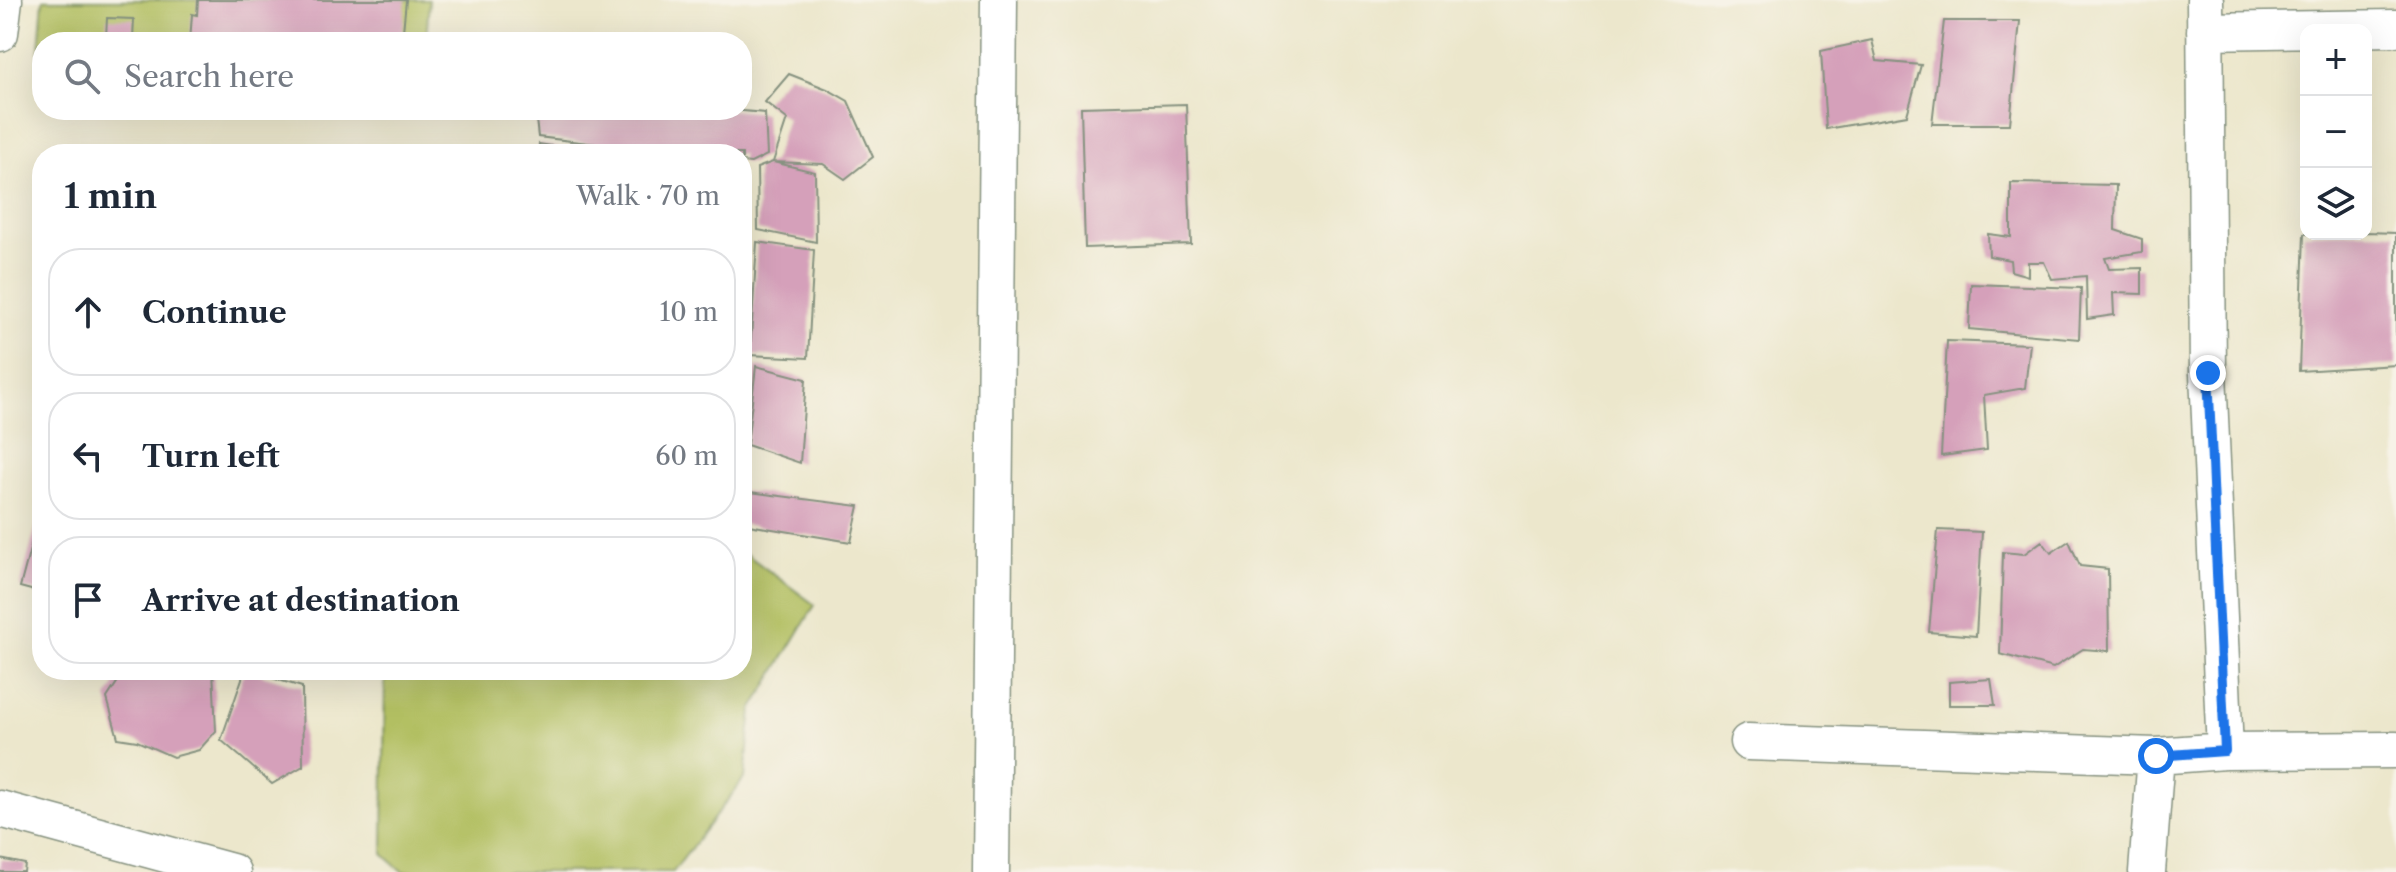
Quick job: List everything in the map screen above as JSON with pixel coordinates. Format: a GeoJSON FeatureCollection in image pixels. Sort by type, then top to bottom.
{"type":"FeatureCollection","features":[{"type":"Feature","properties":{"kind":"street"},"geometry":{"type":"LineString","coordinates":[[0,33],[4,0]]}},
{"type":"Feature","properties":{"kind":"street"},"geometry":{"type":"LineString","coordinates":[[991,872],[999,0]]}},
{"type":"Feature","properties":{"kind":"street"},"geometry":{"type":"LineString","coordinates":[[2225,751],[2208,373],[2205,16],[2396,28]]}},
{"type":"Feature","properties":{"kind":"street"},"geometry":{"type":"LineString","coordinates":[[1748,742],[2156,756],[2225,751],[2396,750]]}},
{"type":"Feature","properties":{"kind":"street"},"geometry":{"type":"LineString","coordinates":[[2147,872],[2156,756]]}},
{"type":"Feature","properties":{"kind":"street"},"geometry":{"type":"LineString","coordinates":[[0,809],[232,872]]}},
{"type":"Feature","properties":{"kind":"green space"},"geometry":{"type":"Polygon","coordinates":[[[43,0],[429,0],[427,32],[40,32],[43,0]]]}},
{"type":"Feature","properties":{"kind":"green space"},"geometry":{"type":"Polygon","coordinates":[[[752,558],[815,605],[752,710],[745,777],[673,872],[403,872],[383,854],[385,680],[752,680],[752,558]]]}},
{"type":"Feature","properties":{"kind":"building"},"geometry":{"type":"Polygon","coordinates":[[[198,0],[406,0],[403,32],[191,32],[192,14],[197,15],[198,0]]]}},
{"type":"Feature","properties":{"kind":"building"},"geometry":{"type":"Polygon","coordinates":[[[107,18],[134,19],[133,32],[106,32],[107,18]]]}},
{"type":"Feature","properties":{"kind":"building"},"geometry":{"type":"Polygon","coordinates":[[[1944,21],[2020,21],[2010,124],[1932,124],[1944,21]]]}},
{"type":"Feature","properties":{"kind":"building"},"geometry":{"type":"Polygon","coordinates":[[[1872,40],[1877,61],[1921,65],[1907,115],[1826,129],[1821,51],[1872,40]]]}},
{"type":"Feature","properties":{"kind":"building"},"geometry":{"type":"Polygon","coordinates":[[[789,74],[848,101],[873,157],[845,179],[823,164],[773,162],[787,119],[765,102],[789,74]]]}},
{"type":"Feature","properties":{"kind":"building"},"geometry":{"type":"Polygon","coordinates":[[[1186,104],[1191,244],[1085,248],[1081,107],[1186,104]]]}},
{"type":"Feature","properties":{"kind":"building"},"geometry":{"type":"Polygon","coordinates":[[[752,112],[765,113],[767,155],[752,162],[752,144],[596,144],[538,137],[536,120],[752,120],[752,112]]]}},
{"type":"Feature","properties":{"kind":"building"},"geometry":{"type":"Polygon","coordinates":[[[773,162],[815,172],[816,242],[758,230],[757,168],[773,162]]]}},
{"type":"Feature","properties":{"kind":"building"},"geometry":{"type":"Polygon","coordinates":[[[2011,183],[2116,185],[2115,230],[2142,239],[2142,252],[2105,258],[2109,269],[2142,268],[2142,294],[2113,293],[2114,315],[2087,319],[2086,276],[2052,279],[2044,262],[2028,262],[2028,276],[2011,271],[2010,260],[1989,256],[1988,234],[2011,237],[2011,183]]]}},
{"type":"Feature","properties":{"kind":"building"},"geometry":{"type":"Polygon","coordinates":[[[2372,232],[2396,233],[2396,365],[2299,371],[2304,240],[2372,240],[2372,232]]]}},
{"type":"Feature","properties":{"kind":"building"},"geometry":{"type":"Polygon","coordinates":[[[757,242],[814,250],[808,358],[752,355],[757,242]]]}},
{"type":"Feature","properties":{"kind":"building"},"geometry":{"type":"Polygon","coordinates":[[[1971,284],[2081,288],[2079,339],[1969,329],[1971,284]]]}},
{"type":"Feature","properties":{"kind":"building"},"geometry":{"type":"Polygon","coordinates":[[[1947,341],[2030,344],[2025,388],[1984,395],[1987,450],[1941,456],[1947,341]]]}},
{"type":"Feature","properties":{"kind":"building"},"geometry":{"type":"Polygon","coordinates":[[[756,366],[806,379],[800,463],[752,447],[756,366]]]}},
{"type":"Feature","properties":{"kind":"building"},"geometry":{"type":"Polygon","coordinates":[[[752,492],[859,506],[851,542],[752,526],[752,492]]]}},
{"type":"Feature","properties":{"kind":"building"},"geometry":{"type":"Polygon","coordinates":[[[1938,530],[1982,532],[1976,636],[1929,632],[1938,530]]]}},
{"type":"Feature","properties":{"kind":"building"},"geometry":{"type":"Polygon","coordinates":[[[2042,541],[2051,553],[2069,541],[2080,566],[2108,569],[2109,651],[2083,649],[2053,668],[2000,654],[2003,552],[2024,554],[2042,541]]]}},
{"type":"Feature","properties":{"kind":"building"},"geometry":{"type":"Polygon","coordinates":[[[32,542],[32,590],[20,587],[32,542]]]}},
{"type":"Feature","properties":{"kind":"building"},"geometry":{"type":"Polygon","coordinates":[[[1991,679],[1995,705],[1949,705],[1949,682],[1991,679]]]}},
{"type":"Feature","properties":{"kind":"building"},"geometry":{"type":"Polygon","coordinates":[[[213,680],[216,731],[199,750],[173,757],[137,741],[118,738],[107,698],[118,681],[213,680]]]}},
{"type":"Feature","properties":{"kind":"building"},"geometry":{"type":"Polygon","coordinates":[[[242,680],[279,680],[302,687],[303,766],[272,784],[221,740],[242,680]]]}},
{"type":"Feature","properties":{"kind":"building"},"geometry":{"type":"Polygon","coordinates":[[[0,859],[25,864],[24,872],[0,872],[0,859]]]}},
{"type":"Feature","properties":{"kind":"route"},"geometry":{"type":"LineString","coordinates":[[2156,756],[2225,751],[2208,373]]}}]}
